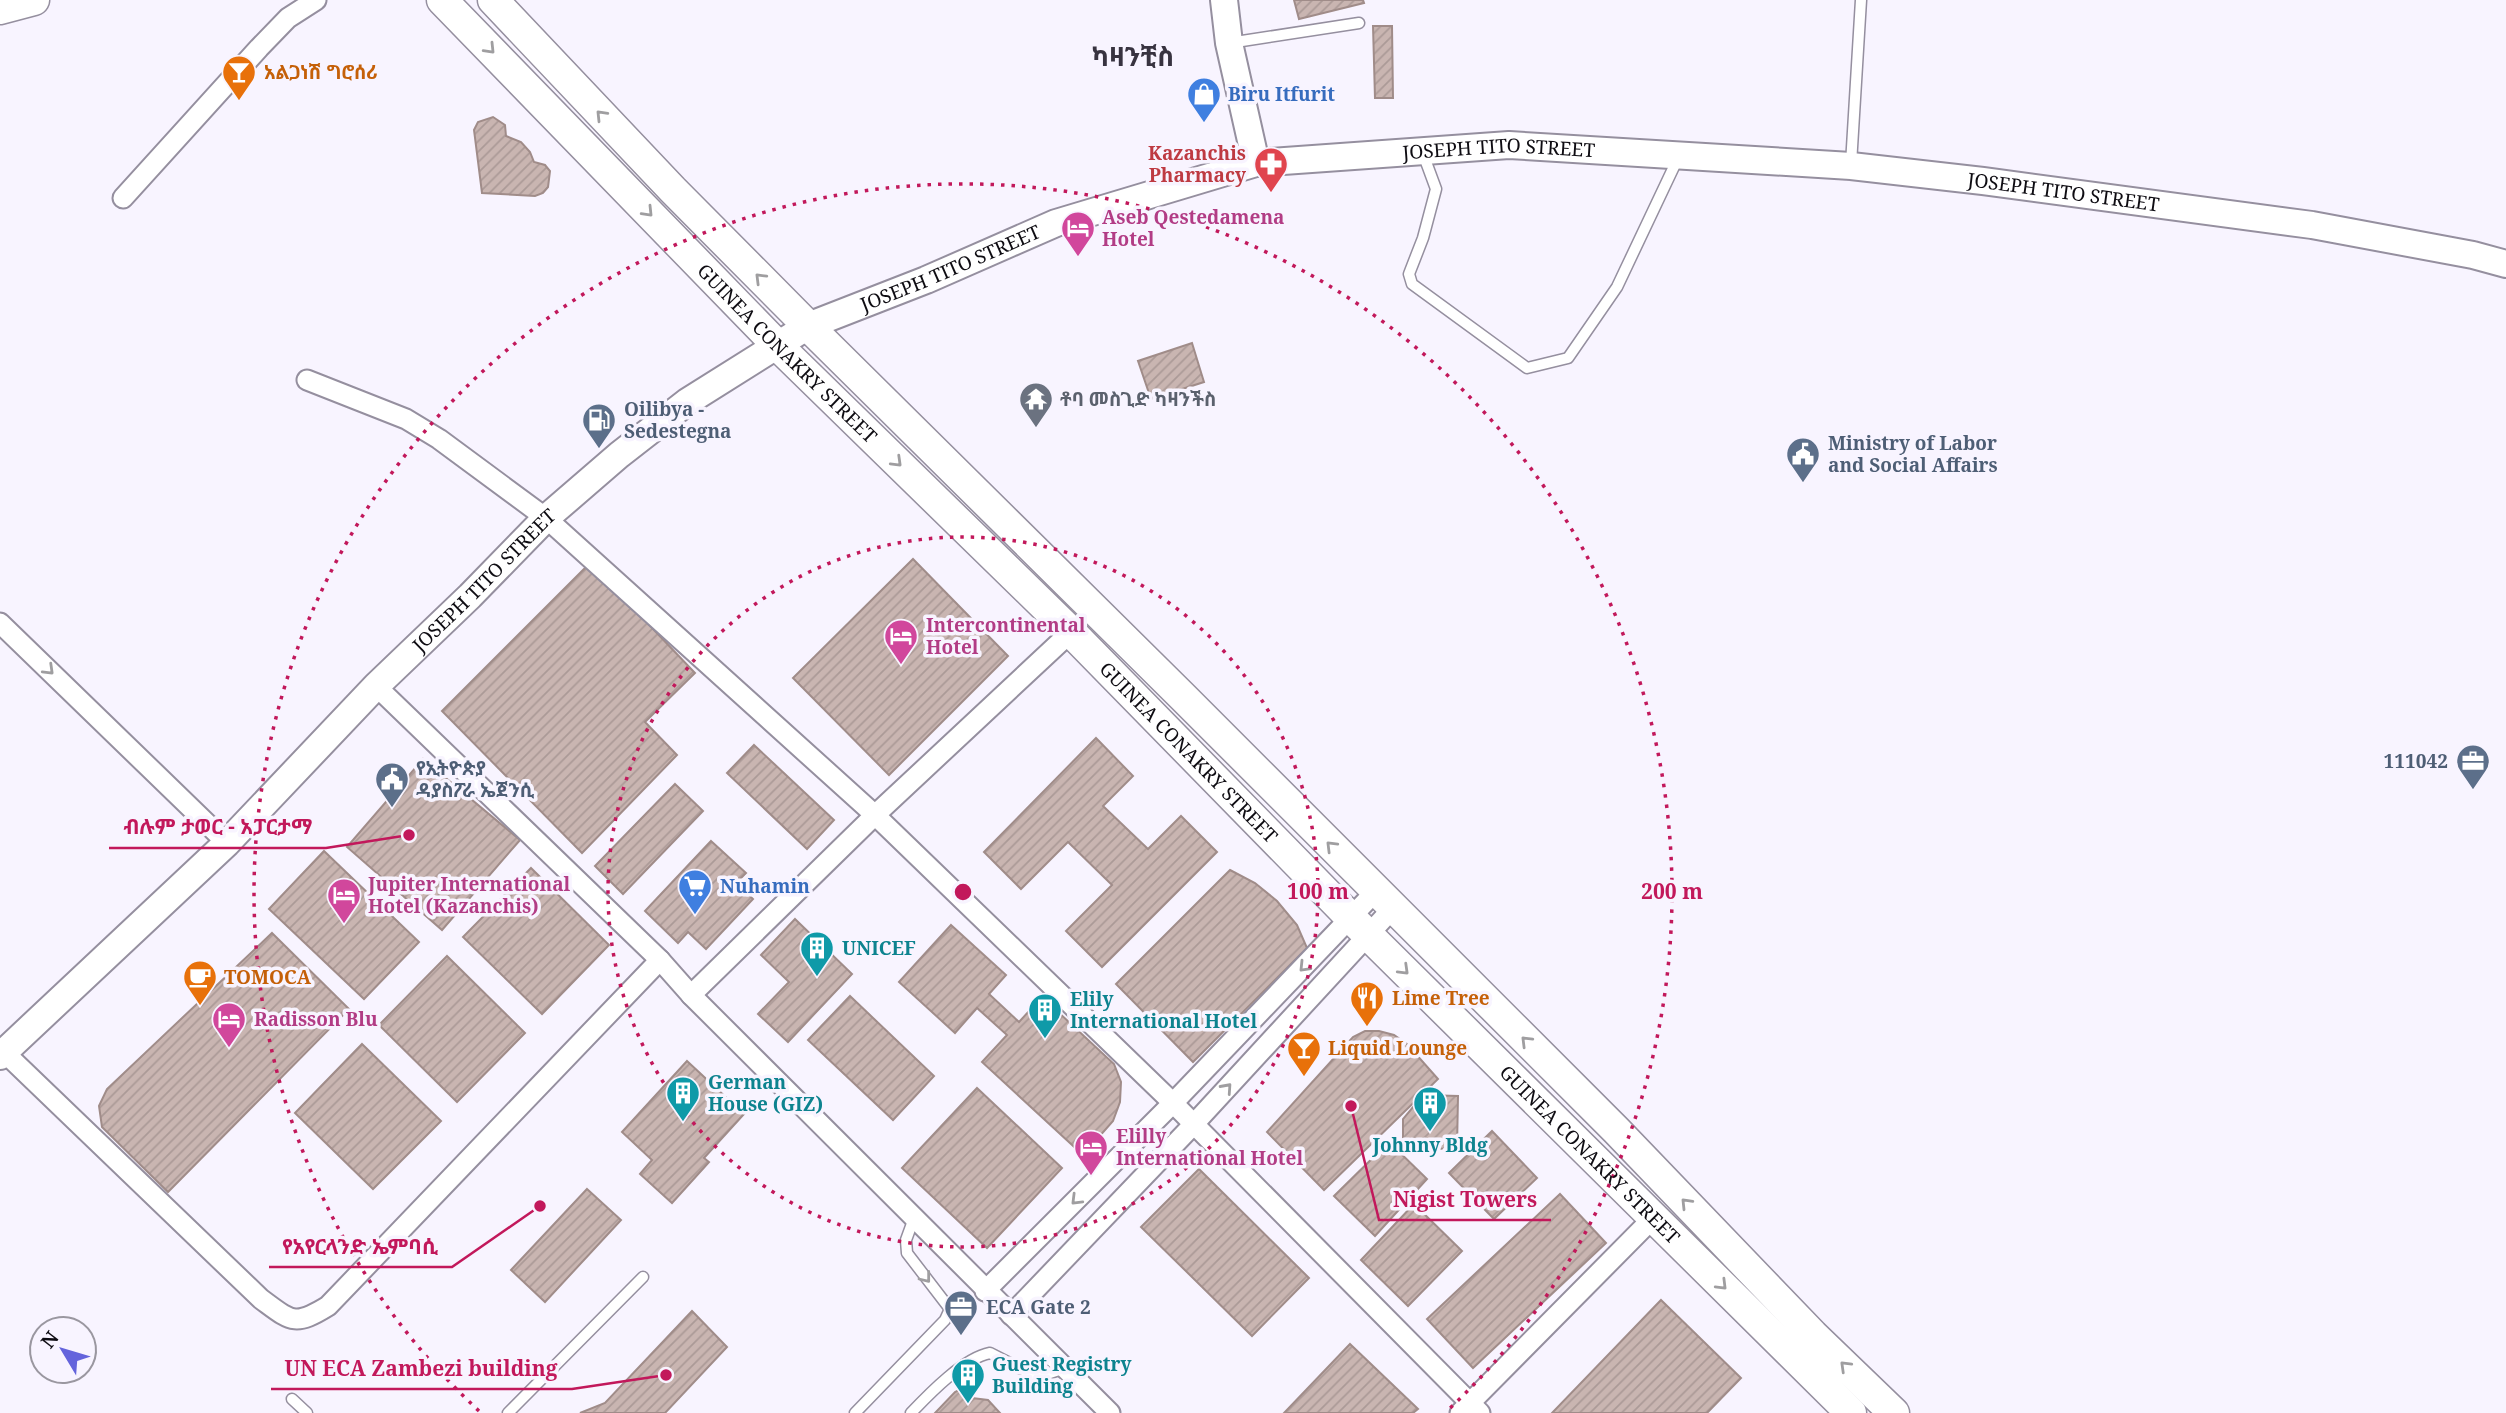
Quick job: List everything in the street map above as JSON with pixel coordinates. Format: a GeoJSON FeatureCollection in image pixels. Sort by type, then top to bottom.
{"type":"FeatureCollection","features":[{"type":"Feature","properties":{"kind":"main road"},"geometry":{"type":"LineString","coordinates":[[0,9],[34,0]]}},
{"type":"Feature","properties":{"kind":"main road","name":"GUINEA CONAKRY STREET"},"geometry":{"type":"LineString","coordinates":[[442,0],[778,346],[1071,632],[1359,926],[1851,1413]]}},
{"type":"Feature","properties":{"kind":"main road","name":"GUINEA CONAKRY STREET"},"geometry":{"type":"LineString","coordinates":[[492,0],[673,190],[1183,696],[1616,1130],[1812,1335],[1894,1413]]}},
{"type":"Feature","properties":{"kind":"main road"},"geometry":{"type":"LineString","coordinates":[[1224,0],[1229,43],[1256,163]]}},
{"type":"Feature","properties":{"kind":"main road","name":"JOSEPH TITO STREET"},"geometry":{"type":"LineString","coordinates":[[2,1054],[227,843],[376,686],[546,518],[619,455],[687,402],[808,326],[926,280],[1056,223],[1256,163],[1510,145],[1851,166],[1983,181],[2312,225],[2473,255],[2506,264]]}},
{"type":"Feature","properties":{"kind":"main road"},"geometry":{"type":"LineString","coordinates":[[1159,721],[1183,696]]}},
{"type":"Feature","properties":{"kind":"street"},"geometry":{"type":"LineString","coordinates":[[123,198],[259,48],[288,19],[316,0]]}},
{"type":"Feature","properties":{"kind":"street"},"geometry":{"type":"LineString","coordinates":[[307,380],[406,419],[439,439],[546,518],[875,815],[1173,1103],[1470,1410],[1654,1217]]}},
{"type":"Feature","properties":{"kind":"street"},"geometry":{"type":"LineString","coordinates":[[0,623],[227,843]]}},
{"type":"Feature","properties":{"kind":"street"},"geometry":{"type":"LineString","coordinates":[[691,995],[875,815],[1071,632]]}},
{"type":"Feature","properties":{"kind":"street"},"geometry":{"type":"LineString","coordinates":[[376,686],[660,960],[691,995],[1110,1413]]}},
{"type":"Feature","properties":{"kind":"street"},"geometry":{"type":"LineString","coordinates":[[985,1290],[1173,1103],[1384,900]]}},
{"type":"Feature","properties":{"kind":"street"},"geometry":{"type":"LineString","coordinates":[[1011,1315],[1193,1125],[1359,926]]}},
{"type":"Feature","properties":{"kind":"street"},"geometry":{"type":"LineString","coordinates":[[2,1054],[261,1299],[288,1318],[308,1319],[328,1306],[660,960]]}},
{"type":"Feature","properties":{"kind":"street"},"geometry":{"type":"LineString","coordinates":[[1591,1154],[1616,1130]]}},
{"type":"Feature","properties":{"kind":"lane"},"geometry":{"type":"LineString","coordinates":[[1851,166],[1861,0]]}},
{"type":"Feature","properties":{"kind":"lane"},"geometry":{"type":"LineString","coordinates":[[1229,43],[1359,23]]}},
{"type":"Feature","properties":{"kind":"lane"},"geometry":{"type":"LineString","coordinates":[[1421,151],[1436,189],[1423,238],[1409,274],[1412,284],[1527,368],[1568,358],[1617,287],[1679,155]]}},
{"type":"Feature","properties":{"kind":"lane"},"geometry":{"type":"LineString","coordinates":[[855,1413],[945,1320],[950,1309],[907,1253],[906,1240],[914,1218]]}},
{"type":"Feature","properties":{"kind":"lane"},"geometry":{"type":"LineString","coordinates":[[508,1413],[643,1278]]}},
{"type":"Feature","properties":{"kind":"lane"},"geometry":{"type":"LineString","coordinates":[[911,1413],[976,1356],[990,1353],[1031,1374],[1041,1376],[1065,1368]]}},
{"type":"Feature","properties":{"kind":"lane"},"geometry":{"type":"LineString","coordinates":[[292,1399],[307,1413]]}},
{"type":"Feature","properties":{"kind":"building"},"geometry":{"type":"Polygon","coordinates":[[[1294,0],[1363,0],[1364,3],[1299,19],[1294,0]]]}},
{"type":"Feature","properties":{"kind":"building"},"geometry":{"type":"Polygon","coordinates":[[[1373,26],[1392,26],[1393,98],[1375,98],[1373,26]]]}},
{"type":"Feature","properties":{"kind":"building"},"geometry":{"type":"Polygon","coordinates":[[[493,117],[505,125],[506,136],[521,142],[534,162],[545,165],[550,171],[548,187],[543,193],[535,196],[482,193],[474,130],[478,122],[493,117]]]}},
{"type":"Feature","properties":{"kind":"building"},"geometry":{"type":"Polygon","coordinates":[[[1192,343],[1204,382],[1151,399],[1138,361],[1192,343]]]}},
{"type":"Feature","properties":{"kind":"building","name":"Intercontinental Hotel"},"geometry":{"type":"Polygon","coordinates":[[[913,559],[1008,656],[889,775],[793,678],[913,559]]]}},
{"type":"Feature","properties":{"kind":"building"},"geometry":{"type":"Polygon","coordinates":[[[590,563],[695,673],[645,722],[677,755],[582,853],[442,711],[590,563]]]}},
{"type":"Feature","properties":{"kind":"building"},"geometry":{"type":"Polygon","coordinates":[[[1096,738],[1133,776],[1103,806],[1148,849],[1181,816],[1217,852],[1102,967],[1066,931],[1112,885],[1068,842],[1021,889],[984,852],[1096,738]]]}},
{"type":"Feature","properties":{"kind":"building"},"geometry":{"type":"Polygon","coordinates":[[[754,745],[834,820],[807,849],[727,773],[754,745]]]}},
{"type":"Feature","properties":{"kind":"building"},"geometry":{"type":"Polygon","coordinates":[[[423,759],[520,840],[442,930],[347,847],[423,759]]]}},
{"type":"Feature","properties":{"kind":"building"},"geometry":{"type":"Polygon","coordinates":[[[675,784],[703,811],[623,894],[595,866],[675,784]]]}},
{"type":"Feature","properties":{"kind":"building"},"geometry":{"type":"Polygon","coordinates":[[[711,841],[746,873],[736,883],[753,899],[706,949],[688,932],[678,943],[645,911],[711,841]]]}},
{"type":"Feature","properties":{"kind":"building","name":"Jupiter International Hotel (Kazanchis)"},"geometry":{"type":"Polygon","coordinates":[[[324,851],[419,942],[364,999],[269,909],[324,851]]]}},
{"type":"Feature","properties":{"kind":"building"},"geometry":{"type":"Polygon","coordinates":[[[531,868],[609,945],[542,1014],[463,937],[531,868]]]}},
{"type":"Feature","properties":{"kind":"building"},"geometry":{"type":"Polygon","coordinates":[[[1230,870],[1255,883],[1277,901],[1297,925],[1307,948],[1193,1062],[1116,984],[1230,870]]]}},
{"type":"Feature","properties":{"kind":"building","name":"UNICEF"},"geometry":{"type":"Polygon","coordinates":[[[795,919],[852,974],[788,1042],[758,1014],[789,982],[761,955],[795,919]]]}},
{"type":"Feature","properties":{"kind":"building","name":"Elily International Hotel"},"geometry":{"type":"Polygon","coordinates":[[[951,925],[1006,975],[989,994],[1019,1022],[1042,997],[1114,1064],[1121,1082],[1120,1102],[1113,1121],[1083,1155],[982,1062],[1007,1035],[977,1008],[955,1033],[899,982],[951,925]]]}},
{"type":"Feature","properties":{"kind":"building","name":"Radisson Blu"},"geometry":{"type":"Polygon","coordinates":[[[272,933],[349,1009],[168,1192],[102,1127],[99,1106],[107,1089],[272,933]]]}},
{"type":"Feature","properties":{"kind":"building"},"geometry":{"type":"Polygon","coordinates":[[[447,956],[525,1033],[457,1102],[379,1025],[447,956]]]}},
{"type":"Feature","properties":{"kind":"building"},"geometry":{"type":"Polygon","coordinates":[[[850,996],[934,1076],[893,1120],[808,1040],[850,996]]]}},
{"type":"Feature","properties":{"kind":"building"},"geometry":{"type":"Polygon","coordinates":[[[1365,1031],[1394,1035],[1407,1044],[1438,1079],[1324,1190],[1267,1132],[1353,1037],[1365,1031]]]}},
{"type":"Feature","properties":{"kind":"building"},"geometry":{"type":"Polygon","coordinates":[[[362,1044],[441,1121],[373,1189],[295,1113],[362,1044]]]}},
{"type":"Feature","properties":{"kind":"building","name":"German House (GIZ)"},"geometry":{"type":"Polygon","coordinates":[[[687,1061],[744,1114],[704,1158],[709,1162],[672,1203],[640,1174],[652,1160],[622,1132],[687,1061]]]}},
{"type":"Feature","properties":{"kind":"building"},"geometry":{"type":"Polygon","coordinates":[[[977,1088],[1062,1168],[987,1248],[902,1168],[977,1088]]]}},
{"type":"Feature","properties":{"kind":"building","name":"Johnny Bldg"},"geometry":{"type":"Polygon","coordinates":[[[1423,1095],[1458,1096],[1457,1149],[1403,1148],[1403,1119],[1423,1095]]]}},
{"type":"Feature","properties":{"kind":"building"},"geometry":{"type":"Polygon","coordinates":[[[1492,1131],[1537,1178],[1494,1219],[1449,1173],[1492,1131]]]}},
{"type":"Feature","properties":{"kind":"building"},"geometry":{"type":"Polygon","coordinates":[[[1389,1142],[1427,1179],[1375,1236],[1334,1196],[1389,1142]]]}},
{"type":"Feature","properties":{"kind":"building"},"geometry":{"type":"Polygon","coordinates":[[[1199,1169],[1309,1278],[1252,1336],[1141,1227],[1199,1169]]]}},
{"type":"Feature","properties":{"kind":"building"},"geometry":{"type":"Polygon","coordinates":[[[587,1189],[621,1220],[545,1302],[511,1270],[587,1189]]]}},
{"type":"Feature","properties":{"kind":"building"},"geometry":{"type":"Polygon","coordinates":[[[1560,1194],[1606,1243],[1473,1368],[1427,1319],[1560,1194]]]}},
{"type":"Feature","properties":{"kind":"building"},"geometry":{"type":"Polygon","coordinates":[[[1414,1204],[1462,1251],[1408,1306],[1361,1260],[1414,1204]]]}},
{"type":"Feature","properties":{"kind":"building"},"geometry":{"type":"Polygon","coordinates":[[[1661,1300],[1741,1378],[1707,1413],[1552,1413],[1661,1300]]]}},
{"type":"Feature","properties":{"kind":"building"},"geometry":{"type":"Polygon","coordinates":[[[692,1311],[727,1347],[665,1413],[580,1413],[605,1403],[692,1311]]]}},
{"type":"Feature","properties":{"kind":"building"},"geometry":{"type":"Polygon","coordinates":[[[1350,1344],[1418,1409],[1413,1413],[1284,1413],[1350,1344]]]}},
{"type":"Feature","properties":{"kind":"building","name":"Guest Registry Building"},"geometry":{"type":"Polygon","coordinates":[[[959,1390],[967,1392],[972,1398],[988,1400],[1000,1413],[935,1413],[959,1390]]]}},
{"type":"Feature","properties":{"kind":"place","name":"አልጋነሽ ግሮሰሪ"},"geometry":{"type":"Point","coordinates":[239,102]}},
{"type":"Feature","properties":{"kind":"place","name":"Biru Itfurit"},"geometry":{"type":"Point","coordinates":[1204,124]}},
{"type":"Feature","properties":{"kind":"place","name":"Kazanchis Pharmacy"},"geometry":{"type":"Point","coordinates":[1271,194]}},
{"type":"Feature","properties":{"kind":"place","name":"Aseb Qestedamena Hotel"},"geometry":{"type":"Point","coordinates":[1078,258]}},
{"type":"Feature","properties":{"kind":"place","name":"ቶባ መስጊድ ካዛንችስ"},"geometry":{"type":"Point","coordinates":[1036,429]}},
{"type":"Feature","properties":{"kind":"place","name":"Oilibya - Sedestegna"},"geometry":{"type":"Point","coordinates":[599,450]}},
{"type":"Feature","properties":{"kind":"place","name":"Ministry of Labor and Social Affairs"},"geometry":{"type":"Point","coordinates":[1803,484]}},
{"type":"Feature","properties":{"kind":"place","name":"Intercontinental Hotel"},"geometry":{"type":"Point","coordinates":[901,666]}},
{"type":"Feature","properties":{"kind":"place","name":"111042"},"geometry":{"type":"Point","coordinates":[2473,791]}},
{"type":"Feature","properties":{"kind":"place","name":"የኢትዮጵያ ዳያስፖራ ኤጀንሲ"},"geometry":{"type":"Point","coordinates":[392,809]}},
{"type":"Feature","properties":{"kind":"place","name":"ብሉም ታወር - አፓርታማ"},"geometry":{"type":"Point","coordinates":[409,835]}},
{"type":"Feature","properties":{"kind":"place","name":"Nuhamin"},"geometry":{"type":"Point","coordinates":[695,916]}},
{"type":"Feature","properties":{"kind":"place","name":"Jupiter International Hotel (Kazanchis)"},"geometry":{"type":"Point","coordinates":[344,925]}},
{"type":"Feature","properties":{"kind":"place","name":"UNICEF"},"geometry":{"type":"Point","coordinates":[817,978]}},
{"type":"Feature","properties":{"kind":"place","name":"TOMOCA"},"geometry":{"type":"Point","coordinates":[200,1007]}},
{"type":"Feature","properties":{"kind":"place","name":"Lime Tree"},"geometry":{"type":"Point","coordinates":[1367,1028]}},
{"type":"Feature","properties":{"kind":"place","name":"Elily International Hotel"},"geometry":{"type":"Point","coordinates":[1045,1040]}},
{"type":"Feature","properties":{"kind":"place","name":"Radisson Blu"},"geometry":{"type":"Point","coordinates":[229,1049]}},
{"type":"Feature","properties":{"kind":"place","name":"Liquid Lounge"},"geometry":{"type":"Point","coordinates":[1304,1078]}},
{"type":"Feature","properties":{"kind":"place","name":"Nigist Towers"},"geometry":{"type":"Point","coordinates":[1351,1106]}},
{"type":"Feature","properties":{"kind":"place","name":"German House (GIZ)"},"geometry":{"type":"Point","coordinates":[683,1123]}},
{"type":"Feature","properties":{"kind":"place","name":"Johnny Bldg"},"geometry":{"type":"Point","coordinates":[1430,1133]}},
{"type":"Feature","properties":{"kind":"place","name":"Elilly International Hotel"},"geometry":{"type":"Point","coordinates":[1091,1177]}},
{"type":"Feature","properties":{"kind":"place","name":"የአየርላንድ ኤምባሲ"},"geometry":{"type":"Point","coordinates":[540,1206]}},
{"type":"Feature","properties":{"kind":"place","name":"ECA Gate 2"},"geometry":{"type":"Point","coordinates":[961,1337]}},
{"type":"Feature","properties":{"kind":"place","name":"UN ECA Zambezi building"},"geometry":{"type":"Point","coordinates":[666,1375]}},
{"type":"Feature","properties":{"kind":"place","name":"Guest Registry Building"},"geometry":{"type":"Point","coordinates":[968,1405]}},
{"type":"Feature","properties":{"kind":"district","name":"ካዛንቺስ"},"geometry":{"type":"Point","coordinates":[1133,56]}}]}
